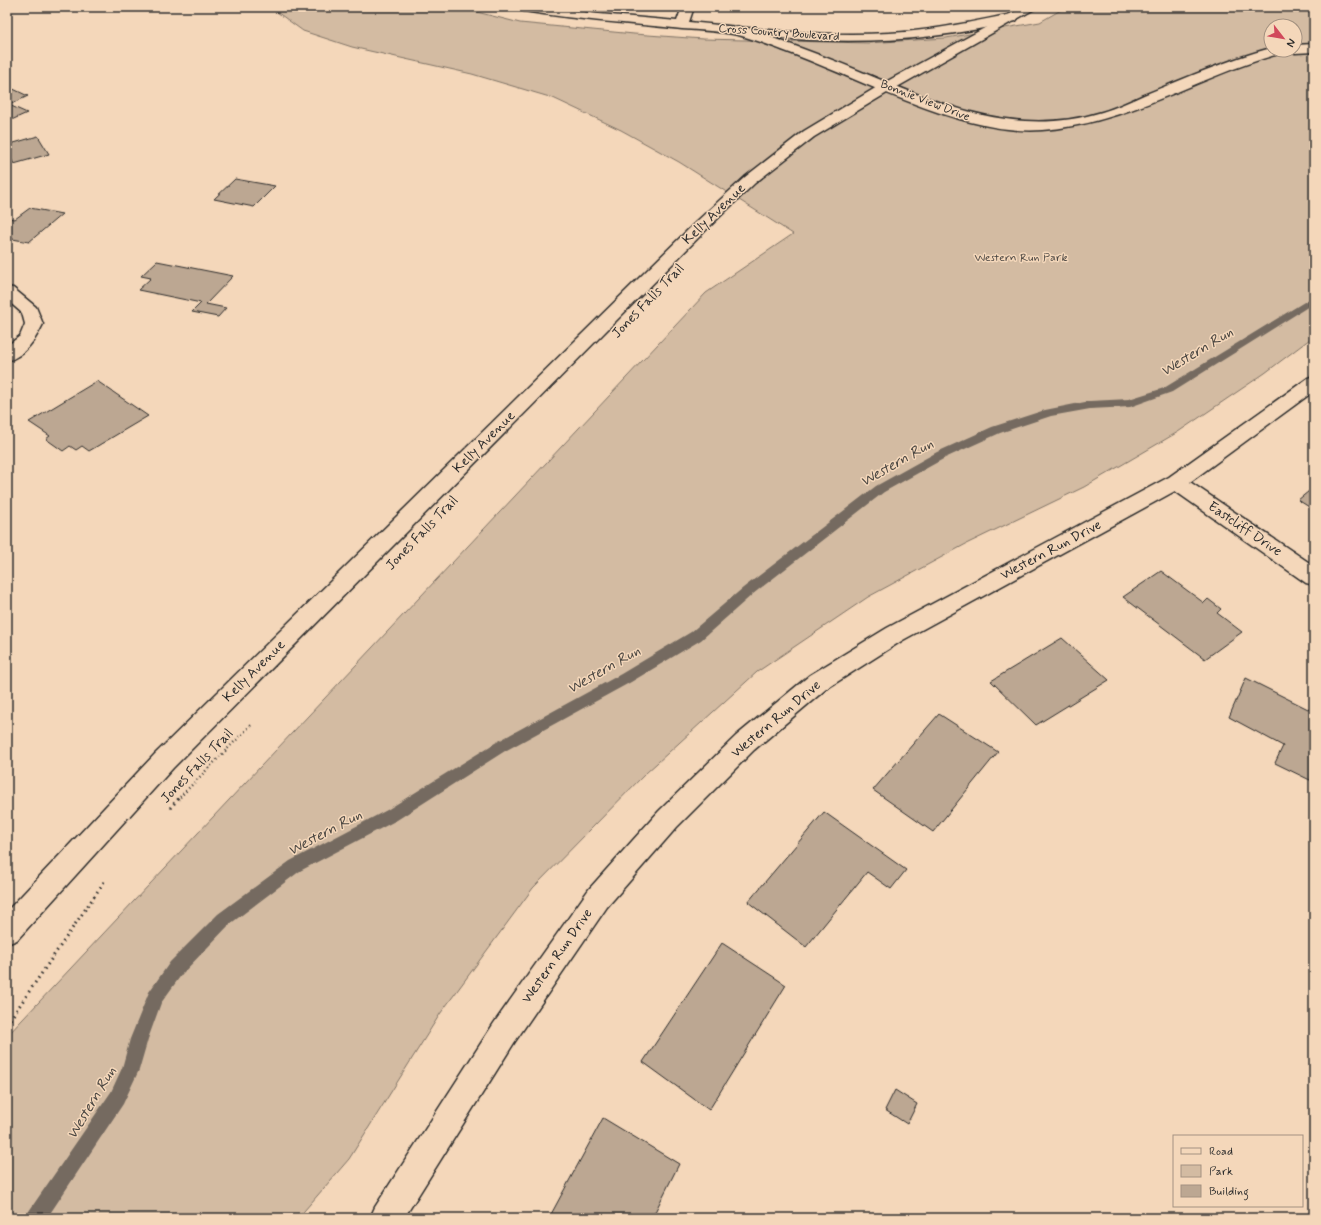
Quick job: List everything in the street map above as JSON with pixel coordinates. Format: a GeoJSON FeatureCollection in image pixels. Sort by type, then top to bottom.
{"type":"FeatureCollection","features":[{"type":"Feature","properties":{"kind":"street","name":"Cross Country Boulevard"},"geometry":{"type":"LineString","coordinates":[[524,7],[582,16],[816,37],[890,37],[930,34],[1012,18],[1032,7]]}},
{"type":"Feature","properties":{"kind":"street"},"geometry":{"type":"LineString","coordinates":[[682,25],[688,7]]}},
{"type":"Feature","properties":{"kind":"street","name":"Kelly Avenue"},"geometry":{"type":"LineString","coordinates":[[7,931],[169,756],[702,225],[750,180],[780,155],[809,134],[888,87],[1012,18]]}},
{"type":"Feature","properties":{"kind":"street","name":"Bonnie View Drive"},"geometry":{"type":"LineString","coordinates":[[734,30],[798,51],[949,112],[1004,126],[1057,127],[1084,123],[1248,58],[1263,54]]}},
{"type":"Feature","properties":{"kind":"street"},"geometry":{"type":"LineString","coordinates":[[1303,49],[1314,48]]}},
{"type":"Feature","properties":{"kind":"street"},"geometry":{"type":"LineString","coordinates":[[7,292],[30,311],[34,324],[27,339],[7,355]]}},
{"type":"Feature","properties":{"kind":"street","name":"Western Run Drive"},"geometry":{"type":"LineString","coordinates":[[386,1218],[504,1033],[598,898],[668,819],[745,743],[818,682],[895,634],[1176,482],[1314,382]]}},
{"type":"Feature","properties":{"kind":"street","name":"Eastcliff Drive"},"geometry":{"type":"LineString","coordinates":[[1176,482],[1314,577]]}},
{"type":"Feature","properties":{"kind":"path","name":"Jones Falls Trail"},"geometry":{"type":"LineString","coordinates":[[169,810],[256,720]]}},
{"type":"Feature","properties":{"kind":"path"},"geometry":{"type":"LineString","coordinates":[[7,1024],[110,874]]}},
{"type":"Feature","properties":{"kind":"green space","name":"Western Run Park"},"geometry":{"type":"Polygon","coordinates":[[[270,7],[457,7],[520,23],[634,34],[703,39],[868,43],[946,38],[1040,22],[1066,7],[1314,7],[1314,336],[1265,373],[1178,432],[1084,487],[966,544],[868,597],[757,672],[646,773],[533,888],[440,1014],[349,1159],[298,1218],[7,1218],[7,1036],[706,293],[793,234],[679,162],[621,130],[553,98],[472,74],[352,47],[303,31],[270,7]]]}},
{"type":"Feature","properties":{"kind":"building"},"geometry":{"type":"Polygon","coordinates":[[[11,88],[28,96],[9,105],[27,113],[7,122],[7,89],[11,88]]]}},
{"type":"Feature","properties":{"kind":"building"},"geometry":{"type":"Polygon","coordinates":[[[38,136],[49,154],[14,164],[10,157],[7,157],[7,152],[9,151],[7,145],[38,136]]]}},
{"type":"Feature","properties":{"kind":"building"},"geometry":{"type":"Polygon","coordinates":[[[235,179],[275,186],[254,207],[214,199],[235,179]]]}},
{"type":"Feature","properties":{"kind":"building"},"geometry":{"type":"Polygon","coordinates":[[[30,208],[62,214],[29,242],[7,238],[7,218],[15,219],[30,208]]]}},
{"type":"Feature","properties":{"kind":"building"},"geometry":{"type":"Polygon","coordinates":[[[157,261],[233,276],[206,304],[226,308],[218,317],[192,312],[201,303],[138,290],[151,278],[141,276],[157,261]]]}},
{"type":"Feature","properties":{"kind":"building"},"geometry":{"type":"Polygon","coordinates":[[[97,381],[148,416],[89,451],[82,446],[76,450],[70,446],[63,451],[46,439],[50,436],[29,422],[97,381]]]}},
{"type":"Feature","properties":{"kind":"building"},"geometry":{"type":"Polygon","coordinates":[[[1314,487],[1314,510],[1298,500],[1314,487]]]}},
{"type":"Feature","properties":{"kind":"building"},"geometry":{"type":"Polygon","coordinates":[[[1161,571],[1204,603],[1208,599],[1221,609],[1217,613],[1242,632],[1205,659],[1123,597],[1161,571]]]}},
{"type":"Feature","properties":{"kind":"building"},"geometry":{"type":"Polygon","coordinates":[[[1062,638],[1109,680],[1036,725],[991,681],[1062,638]]]}},
{"type":"Feature","properties":{"kind":"building"},"geometry":{"type":"Polygon","coordinates":[[[1246,678],[1314,712],[1314,782],[1275,763],[1283,746],[1229,717],[1246,678]]]}},
{"type":"Feature","properties":{"kind":"building"},"geometry":{"type":"Polygon","coordinates":[[[939,714],[998,752],[933,832],[873,790],[939,714]]]}},
{"type":"Feature","properties":{"kind":"building"},"geometry":{"type":"Polygon","coordinates":[[[824,812],[906,870],[891,889],[867,872],[806,947],[748,902],[824,812]]]}},
{"type":"Feature","properties":{"kind":"building"},"geometry":{"type":"Polygon","coordinates":[[[722,943],[786,985],[709,1110],[643,1062],[722,943]]]}},
{"type":"Feature","properties":{"kind":"building"},"geometry":{"type":"Polygon","coordinates":[[[895,1090],[917,1104],[907,1124],[885,1110],[895,1090]]]}},
{"type":"Feature","properties":{"kind":"building"},"geometry":{"type":"Polygon","coordinates":[[[603,1118],[679,1164],[652,1218],[549,1218],[603,1118]]]}},
{"type":"Feature","properties":{"kind":"waterway","name":"Western Run"},"geometry":{"type":"LineString","coordinates":[[36,1218],[117,1098],[130,1070],[139,1039],[155,998],[176,968],[224,919],[295,866],[392,815],[500,747],[626,678],[696,636],[748,591],[880,489],[941,455],[996,430],[1049,413],[1090,405],[1130,403],[1168,390],[1314,299]]}}]}
